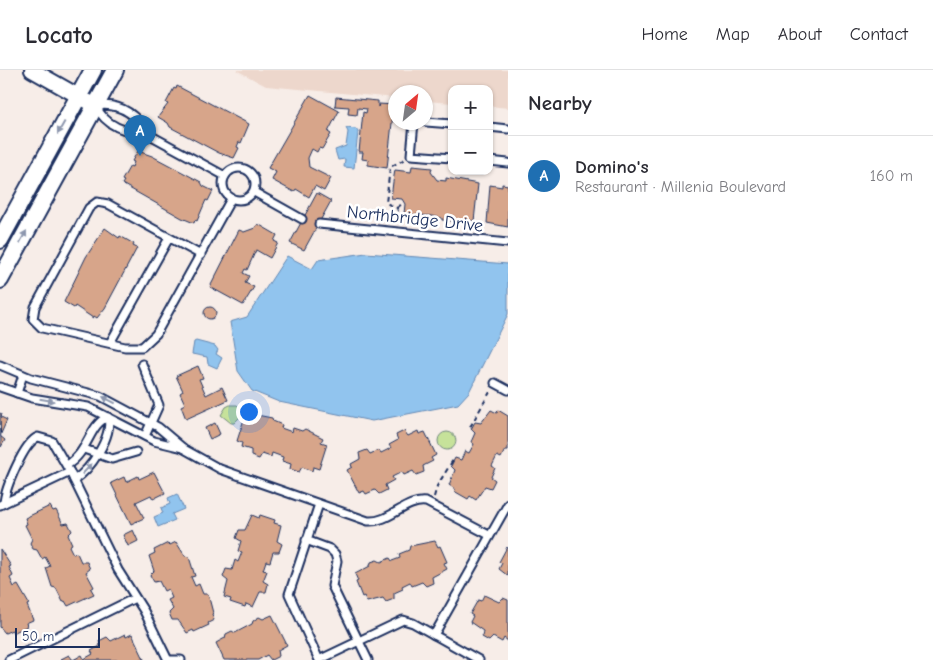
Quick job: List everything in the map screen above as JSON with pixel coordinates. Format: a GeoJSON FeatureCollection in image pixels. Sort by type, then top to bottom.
{"type":"FeatureCollection","features":[{"type":"Feature","properties":{"kind":"street"},"geometry":{"type":"LineString","coordinates":[[32,70],[96,106]]}},
{"type":"Feature","properties":{"kind":"street"},"geometry":{"type":"LineString","coordinates":[[0,240],[93,70]]}},
{"type":"Feature","properties":{"kind":"street"},"geometry":{"type":"LineString","coordinates":[[0,280],[116,70]]}},
{"type":"Feature","properties":{"kind":"lane"},"geometry":{"type":"LineString","coordinates":[[148,134],[139,118],[111,103],[96,106],[102,119],[112,125],[148,134],[225,176]]}},
{"type":"Feature","properties":{"kind":"lane"},"geometry":{"type":"LineString","coordinates":[[433,123],[448,124]]}},
{"type":"Feature","properties":{"kind":"lane"},"geometry":{"type":"LineString","coordinates":[[493,127],[508,128]]}},
{"type":"Feature","properties":{"kind":"lane"},"geometry":{"type":"LineString","coordinates":[[413,130],[410,155],[448,158]]}},
{"type":"Feature","properties":{"kind":"lane"},"geometry":{"type":"LineString","coordinates":[[493,161],[508,163]]}},
{"type":"Feature","properties":{"kind":"lane"},"geometry":{"type":"LineString","coordinates":[[237,168],[247,170],[256,182],[254,192],[244,200],[231,199],[224,191],[223,181],[225,176],[237,168]]}},
{"type":"Feature","properties":{"kind":"lane"},"geometry":{"type":"LineString","coordinates":[[254,192],[302,219]]}},
{"type":"Feature","properties":{"kind":"lane"},"geometry":{"type":"LineString","coordinates":[[201,255],[104,202],[97,202],[89,208],[35,307],[33,319],[42,328],[135,349],[150,342],[160,330],[201,255],[231,199]]}},
{"type":"Feature","properties":{"kind":"lane","name":"Northbridge Drive"},"geometry":{"type":"LineString","coordinates":[[319,224],[508,243]]}},
{"type":"Feature","properties":{"kind":"lane"},"geometry":{"type":"LineString","coordinates":[[110,343],[169,238]]}},
{"type":"Feature","properties":{"kind":"lane"},"geometry":{"type":"LineString","coordinates":[[142,364],[159,402],[158,411],[145,436]]}},
{"type":"Feature","properties":{"kind":"lane"},"geometry":{"type":"LineString","coordinates":[[0,365],[23,375],[94,393],[152,423],[165,431],[184,449],[230,473],[372,521],[420,501],[432,504],[488,536]]}},
{"type":"Feature","properties":{"kind":"lane"},"geometry":{"type":"LineString","coordinates":[[17,393],[23,375]]}},
{"type":"Feature","properties":{"kind":"lane"},"geometry":{"type":"LineString","coordinates":[[495,383],[508,390]]}},
{"type":"Feature","properties":{"kind":"lane"},"geometry":{"type":"LineString","coordinates":[[0,387],[17,393],[83,406],[164,445],[184,449]]}},
{"type":"Feature","properties":{"kind":"lane"},"geometry":{"type":"LineString","coordinates":[[2,504],[68,469],[84,449],[96,425],[108,417]]}},
{"type":"Feature","properties":{"kind":"lane"},"geometry":{"type":"LineString","coordinates":[[74,480],[89,469],[97,455],[108,430],[108,417]]}},
{"type":"Feature","properties":{"kind":"lane"},"geometry":{"type":"LineString","coordinates":[[2,504],[10,481],[30,443],[35,438],[45,438],[52,441],[74,480],[118,570],[169,660],[181,660]]}},
{"type":"Feature","properties":{"kind":"lane"},"geometry":{"type":"LineString","coordinates":[[84,449],[97,455],[118,458],[136,452]]}},
{"type":"Feature","properties":{"kind":"lane"},"geometry":{"type":"LineString","coordinates":[[319,504],[289,594],[319,660],[403,620],[479,660]]}},
{"type":"Feature","properties":{"kind":"lane"},"geometry":{"type":"LineString","coordinates":[[434,635],[488,536],[508,504]]}},
{"type":"Feature","properties":{"kind":"lane"},"geometry":{"type":"LineString","coordinates":[[306,540],[330,549],[335,554],[337,561],[332,586],[368,660]]}},
{"type":"Feature","properties":{"kind":"lane"},"geometry":{"type":"LineString","coordinates":[[13,659],[135,598]]}},
{"type":"Feature","properties":{"kind":"path"},"geometry":{"type":"LineString","coordinates":[[398,208],[386,203],[390,167],[410,155]]}},
{"type":"Feature","properties":{"kind":"path"},"geometry":{"type":"LineString","coordinates":[[398,208],[403,203]]}},
{"type":"Feature","properties":{"kind":"path"},"geometry":{"type":"LineString","coordinates":[[398,208],[400,220]]}},
{"type":"Feature","properties":{"kind":"path"},"geometry":{"type":"LineString","coordinates":[[470,427],[495,383]]}},
{"type":"Feature","properties":{"kind":"path"},"geometry":{"type":"LineString","coordinates":[[432,504],[437,486],[453,460]]}},
{"type":"Feature","properties":{"kind":"shaded area"},"geometry":{"type":"Polygon","coordinates":[[[236,70],[508,70],[508,108],[493,106],[493,85],[448,85],[448,103],[433,102],[433,85],[388,85],[388,97],[266,86],[236,70]]]}},
{"type":"Feature","properties":{"kind":"green space"},"geometry":{"type":"Polygon","coordinates":[[[237,405],[242,409],[242,415],[234,423],[231,423],[221,415],[226,407],[237,405]]]}},
{"type":"Feature","properties":{"kind":"green space"},"geometry":{"type":"Polygon","coordinates":[[[443,432],[451,432],[456,437],[454,448],[443,450],[438,445],[438,437],[443,432]]]}},
{"type":"Feature","properties":{"kind":"water"},"geometry":{"type":"Polygon","coordinates":[[[346,128],[356,129],[358,132],[354,168],[344,167],[345,159],[338,160],[335,150],[346,146],[348,132],[346,128]]]}},
{"type":"Feature","properties":{"kind":"water"},"geometry":{"type":"Polygon","coordinates":[[[366,253],[508,264],[508,314],[469,392],[458,404],[372,421],[279,402],[252,391],[238,371],[230,322],[247,317],[287,256],[312,269],[318,260],[366,253]]]}},
{"type":"Feature","properties":{"kind":"water"},"geometry":{"type":"Polygon","coordinates":[[[194,342],[215,346],[218,350],[216,354],[222,358],[217,368],[208,364],[207,357],[192,354],[194,342]]]}},
{"type":"Feature","properties":{"kind":"water"},"geometry":{"type":"Polygon","coordinates":[[[177,494],[184,509],[172,514],[175,520],[158,527],[154,517],[163,513],[161,508],[170,504],[168,498],[177,494]]]}},
{"type":"Feature","properties":{"kind":"building"},"geometry":{"type":"Polygon","coordinates":[[[177,86],[249,124],[241,143],[239,142],[237,147],[239,148],[234,158],[219,153],[170,127],[168,123],[158,117],[168,104],[166,103],[177,86]]]}},
{"type":"Feature","properties":{"kind":"building"},"geometry":{"type":"Polygon","coordinates":[[[310,95],[339,111],[328,132],[331,134],[322,149],[319,148],[317,152],[312,149],[308,158],[309,167],[331,178],[324,191],[315,186],[309,197],[296,189],[294,192],[272,180],[276,172],[268,168],[310,95]]]}},
{"type":"Feature","properties":{"kind":"building"},"geometry":{"type":"Polygon","coordinates":[[[336,97],[378,101],[378,107],[379,104],[388,105],[388,130],[391,130],[387,168],[368,165],[368,160],[362,159],[363,152],[359,152],[363,112],[366,113],[367,109],[358,108],[357,115],[348,114],[349,107],[335,106],[336,97]]]}},
{"type":"Feature","properties":{"kind":"building"},"geometry":{"type":"Polygon","coordinates":[[[138,151],[152,156],[201,182],[203,186],[213,191],[208,201],[206,200],[197,221],[195,220],[194,223],[182,218],[122,184],[124,181],[122,180],[130,166],[132,167],[134,162],[132,161],[138,151]]]}},
{"type":"Feature","properties":{"kind":"building"},"geometry":{"type":"Polygon","coordinates":[[[412,166],[432,168],[431,172],[437,180],[446,181],[446,178],[478,184],[474,221],[442,220],[442,218],[431,216],[404,214],[405,204],[402,199],[391,198],[395,170],[411,172],[412,166]]]}},
{"type":"Feature","properties":{"kind":"building"},"geometry":{"type":"Polygon","coordinates":[[[502,184],[508,185],[508,227],[487,223],[490,185],[502,187],[502,184]]]}},
{"type":"Feature","properties":{"kind":"building"},"geometry":{"type":"Polygon","coordinates":[[[317,193],[331,201],[304,250],[290,243],[317,193]]]}},
{"type":"Feature","properties":{"kind":"building"},"geometry":{"type":"Polygon","coordinates":[[[258,224],[277,235],[274,241],[278,243],[270,258],[256,250],[247,270],[245,269],[243,273],[249,276],[245,283],[254,287],[243,305],[210,287],[239,230],[244,232],[255,228],[258,224]]]}},
{"type":"Feature","properties":{"kind":"building"},"geometry":{"type":"Polygon","coordinates":[[[105,228],[119,238],[120,236],[134,244],[133,246],[137,248],[105,308],[97,318],[94,316],[93,318],[75,306],[74,308],[64,302],[86,257],[105,228]]]}},
{"type":"Feature","properties":{"kind":"building"},"geometry":{"type":"Polygon","coordinates":[[[208,307],[212,307],[216,313],[212,319],[208,319],[204,315],[204,311],[208,307]]]}},
{"type":"Feature","properties":{"kind":"building"},"geometry":{"type":"Polygon","coordinates":[[[198,366],[203,378],[199,379],[206,395],[222,387],[228,400],[186,419],[181,406],[185,404],[180,393],[183,391],[176,376],[198,366]]]}},
{"type":"Feature","properties":{"kind":"building"},"geometry":{"type":"Polygon","coordinates":[[[491,410],[497,413],[498,410],[508,416],[508,450],[505,450],[501,458],[497,456],[492,466],[495,468],[491,477],[495,480],[491,488],[485,486],[476,500],[470,496],[468,499],[454,491],[455,489],[449,485],[455,470],[451,466],[455,458],[461,460],[465,451],[469,453],[474,444],[471,442],[475,433],[471,429],[475,422],[481,423],[491,410]]]}},
{"type":"Feature","properties":{"kind":"building"},"geometry":{"type":"Polygon","coordinates":[[[0,413],[2,414],[1,417],[7,420],[1,435],[0,413]]]}},
{"type":"Feature","properties":{"kind":"building"},"geometry":{"type":"Polygon","coordinates":[[[252,414],[272,418],[273,421],[282,425],[281,428],[292,432],[293,428],[302,431],[305,429],[323,438],[321,442],[327,444],[319,469],[313,467],[312,471],[302,467],[299,472],[290,469],[291,464],[282,461],[283,457],[272,453],[271,457],[262,454],[259,459],[251,456],[251,450],[241,447],[242,443],[237,441],[245,416],[251,418],[252,414]]]}},
{"type":"Feature","properties":{"kind":"building"},"geometry":{"type":"Polygon","coordinates":[[[215,423],[220,434],[210,439],[205,428],[215,423]]]}},
{"type":"Feature","properties":{"kind":"building"},"geometry":{"type":"Polygon","coordinates":[[[404,431],[408,436],[418,431],[419,434],[425,432],[436,455],[431,458],[433,461],[423,466],[424,472],[416,475],[413,471],[404,475],[402,472],[392,477],[394,480],[385,485],[387,490],[379,494],[375,490],[366,494],[364,491],[359,493],[347,470],[352,467],[351,464],[360,459],[359,453],[367,450],[370,454],[379,450],[381,453],[391,448],[389,445],[398,440],[396,435],[404,431]]]}},
{"type":"Feature","properties":{"kind":"building"},"geometry":{"type":"Polygon","coordinates":[[[1,437],[5,440],[1,447],[1,437]]]}},
{"type":"Feature","properties":{"kind":"building"},"geometry":{"type":"Polygon","coordinates":[[[154,472],[165,493],[153,499],[151,495],[136,502],[144,518],[131,524],[111,483],[124,477],[126,482],[138,476],[139,479],[154,472]]]}},
{"type":"Feature","properties":{"kind":"building"},"geometry":{"type":"Polygon","coordinates":[[[50,506],[53,511],[56,510],[63,524],[68,523],[72,531],[68,535],[72,544],[69,546],[73,554],[77,553],[81,562],[87,562],[90,569],[86,572],[94,587],[91,589],[94,594],[68,606],[65,601],[63,602],[56,588],[52,587],[46,568],[50,566],[45,557],[42,559],[37,550],[33,549],[30,543],[32,539],[25,525],[27,524],[25,518],[50,506]]]}},
{"type":"Feature","properties":{"kind":"building"},"geometry":{"type":"Polygon","coordinates":[[[252,515],[259,518],[260,515],[275,520],[274,523],[281,525],[277,541],[282,544],[279,552],[273,552],[270,562],[266,561],[263,570],[267,571],[263,581],[268,584],[266,592],[260,592],[253,607],[246,604],[245,607],[230,602],[231,599],[224,597],[228,581],[223,577],[226,569],[232,570],[235,560],[238,562],[242,552],[238,551],[241,541],[236,538],[239,530],[245,530],[252,515]]]}},
{"type":"Feature","properties":{"kind":"building"},"geometry":{"type":"Polygon","coordinates":[[[133,530],[138,541],[128,546],[123,535],[133,530]]]}},
{"type":"Feature","properties":{"kind":"building"},"geometry":{"type":"Polygon","coordinates":[[[435,541],[438,547],[440,546],[447,562],[444,563],[447,569],[432,577],[433,583],[426,586],[422,582],[412,586],[410,582],[402,586],[403,589],[394,593],[394,599],[386,602],[383,598],[367,602],[364,596],[362,597],[355,574],[370,566],[371,562],[377,560],[381,562],[390,558],[392,561],[400,558],[399,554],[409,550],[410,546],[435,541]]]}},
{"type":"Feature","properties":{"kind":"building"},"geometry":{"type":"Polygon","coordinates":[[[176,542],[185,556],[189,557],[195,576],[191,577],[195,586],[199,584],[203,594],[208,594],[213,613],[214,620],[208,623],[209,625],[194,632],[193,630],[187,633],[178,620],[172,620],[169,613],[173,609],[168,600],[172,598],[168,589],[164,591],[159,581],[154,582],[150,575],[154,571],[149,556],[155,553],[154,550],[168,543],[170,545],[176,542]]]}},
{"type":"Feature","properties":{"kind":"building"},"geometry":{"type":"Polygon","coordinates":[[[507,547],[508,576],[499,569],[502,563],[499,562],[507,547]]]}},
{"type":"Feature","properties":{"kind":"building"},"geometry":{"type":"Polygon","coordinates":[[[0,549],[11,566],[9,567],[13,576],[10,578],[14,587],[18,585],[29,604],[27,605],[33,620],[26,623],[27,626],[13,633],[12,630],[5,633],[0,627],[0,549]]]}},
{"type":"Feature","properties":{"kind":"building"},"geometry":{"type":"Polygon","coordinates":[[[484,595],[499,602],[503,598],[508,600],[508,641],[504,638],[502,642],[493,637],[489,641],[482,637],[483,631],[470,622],[473,616],[470,614],[478,600],[481,601],[484,595]]]}},
{"type":"Feature","properties":{"kind":"building"},"geometry":{"type":"Polygon","coordinates":[[[272,615],[287,645],[278,650],[279,656],[271,660],[267,655],[258,660],[224,660],[216,643],[225,638],[226,634],[232,631],[235,633],[252,624],[259,617],[263,619],[272,615]]]}},
{"type":"Feature","properties":{"kind":"building"},"geometry":{"type":"Polygon","coordinates":[[[125,634],[126,637],[132,634],[144,659],[143,660],[73,660],[82,655],[84,659],[93,654],[91,651],[100,646],[99,641],[107,637],[111,641],[125,634]]]}},
{"type":"Feature","properties":{"kind":"building"},"geometry":{"type":"Polygon","coordinates":[[[69,655],[73,660],[62,660],[61,659],[69,655]]]}},
{"type":"Feature","properties":{"kind":"place","name":"Domino's"},"geometry":{"type":"Point","coordinates":[140,156]}}]}
